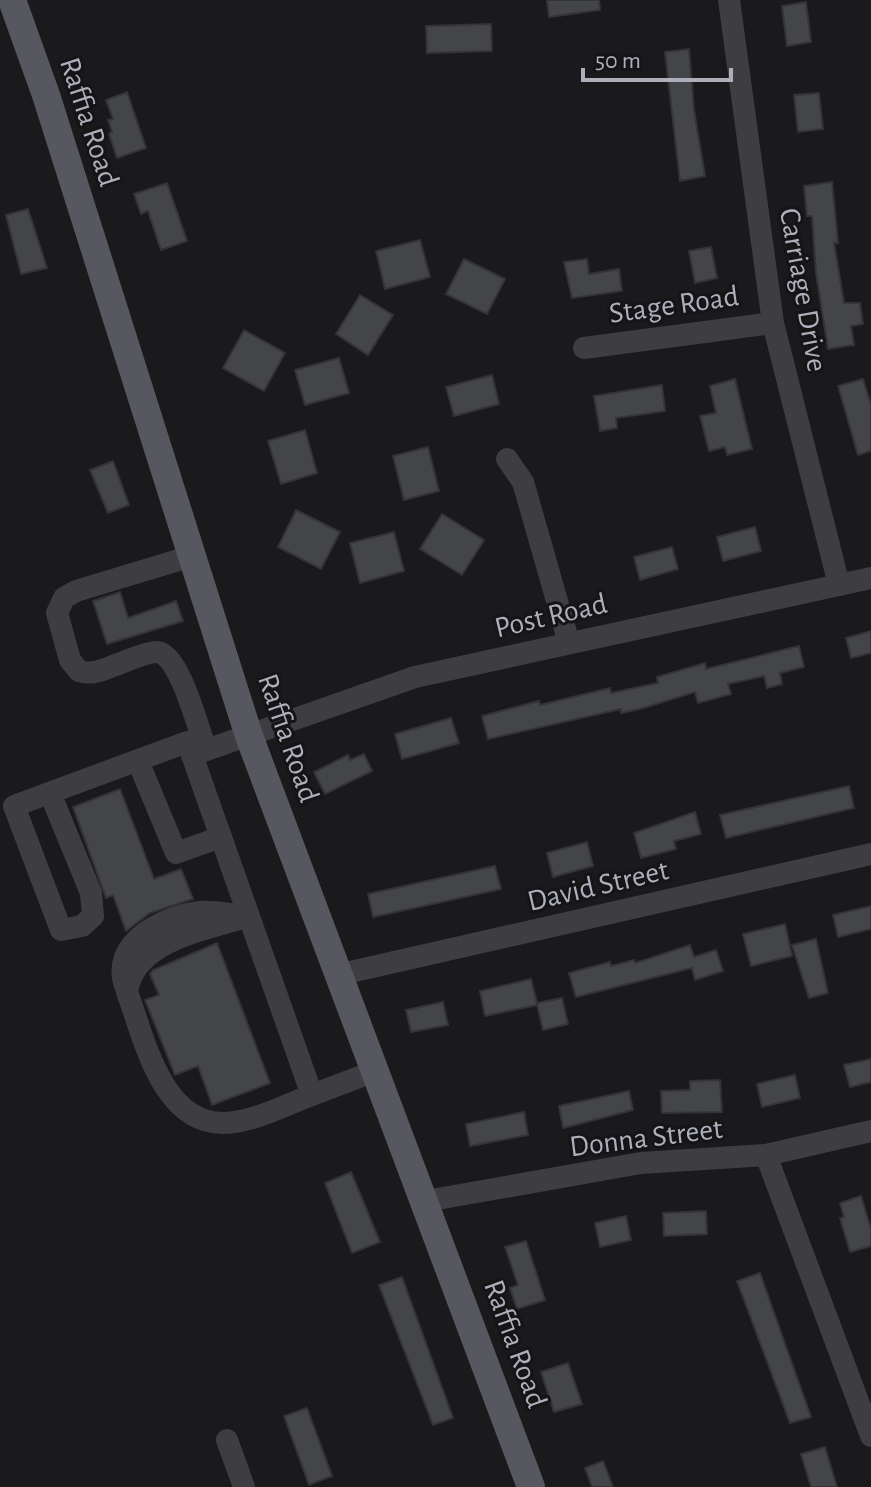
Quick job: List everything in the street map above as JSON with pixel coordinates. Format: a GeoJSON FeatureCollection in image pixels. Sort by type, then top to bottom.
{"type":"FeatureCollection","features":[{"type":"Feature","properties":{"kind":"main road","name":"Raffia Road"},"geometry":{"type":"LineString","coordinates":[[12,0],[249,736],[531,1487]]}},
{"type":"Feature","properties":{"kind":"street","name":"Carriage Drive"},"geometry":{"type":"LineString","coordinates":[[729,0],[773,323],[839,585]]}},
{"type":"Feature","properties":{"kind":"street","name":"Stage Road"},"geometry":{"type":"LineString","coordinates":[[584,348],[773,323]]}},
{"type":"Feature","properties":{"kind":"street"},"geometry":{"type":"LineString","coordinates":[[507,459],[523,482],[569,643]]}},
{"type":"Feature","properties":{"kind":"street"},"geometry":{"type":"LineString","coordinates":[[192,556],[76,591],[64,598],[57,613],[70,660],[79,671],[94,673],[159,651],[177,667],[221,837],[312,1095]]}},
{"type":"Feature","properties":{"kind":"street","name":"Post Road"},"geometry":{"type":"LineString","coordinates":[[199,752],[415,677],[871,578]]}},
{"type":"Feature","properties":{"kind":"street"},"geometry":{"type":"LineString","coordinates":[[50,793],[91,893],[93,916],[82,926],[61,930],[14,806],[187,742],[199,752]]}},
{"type":"Feature","properties":{"kind":"street"},"geometry":{"type":"LineString","coordinates":[[138,761],[176,853],[221,837]]}},
{"type":"Feature","properties":{"kind":"street","name":"David Street"},"geometry":{"type":"LineString","coordinates":[[337,975],[871,854]]}},
{"type":"Feature","properties":{"kind":"street"},"geometry":{"type":"LineString","coordinates":[[248,916],[165,945],[142,958],[129,977],[127,992],[160,1079],[178,1102],[201,1118],[223,1123],[252,1117],[375,1071]]}},
{"type":"Feature","properties":{"kind":"street","name":"Donna Street"},"geometry":{"type":"LineString","coordinates":[[426,1201],[641,1163],[766,1155],[871,1131]]}},
{"type":"Feature","properties":{"kind":"street"},"geometry":{"type":"LineString","coordinates":[[766,1155],[867,1409],[871,1436]]}},
{"type":"Feature","properties":{"kind":"street"},"geometry":{"type":"LineString","coordinates":[[227,1440],[244,1487]]}},
{"type":"Feature","properties":{"kind":"building"},"geometry":{"type":"Polygon","coordinates":[[[547,0],[599,0],[600,10],[549,17],[547,0]]]}},
{"type":"Feature","properties":{"kind":"building"},"geometry":{"type":"Polygon","coordinates":[[[806,2],[811,42],[787,46],[782,6],[806,2]]]}},
{"type":"Feature","properties":{"kind":"building"},"geometry":{"type":"Polygon","coordinates":[[[491,24],[492,51],[427,53],[426,26],[491,24]]]}},
{"type":"Feature","properties":{"kind":"building"},"geometry":{"type":"Polygon","coordinates":[[[689,49],[694,110],[705,176],[680,181],[665,52],[689,49]]]}},
{"type":"Feature","properties":{"kind":"building"},"geometry":{"type":"Polygon","coordinates":[[[127,92],[146,148],[117,158],[109,134],[112,132],[108,120],[113,119],[106,100],[127,92]]]}},
{"type":"Feature","properties":{"kind":"building"},"geometry":{"type":"Polygon","coordinates":[[[819,93],[823,129],[798,132],[794,95],[819,93]]]}},
{"type":"Feature","properties":{"kind":"building"},"geometry":{"type":"Polygon","coordinates":[[[832,182],[838,243],[834,243],[844,303],[860,303],[863,324],[851,326],[854,345],[828,349],[816,273],[812,216],[807,216],[804,186],[832,182]]]}},
{"type":"Feature","properties":{"kind":"building"},"geometry":{"type":"Polygon","coordinates":[[[167,183],[187,241],[161,250],[148,211],[141,214],[134,194],[167,183]]]}},
{"type":"Feature","properties":{"kind":"building"},"geometry":{"type":"Polygon","coordinates":[[[28,209],[47,268],[21,274],[6,215],[28,209]]]}},
{"type":"Feature","properties":{"kind":"building"},"geometry":{"type":"Polygon","coordinates":[[[420,240],[430,277],[385,289],[376,251],[420,240]]]}},
{"type":"Feature","properties":{"kind":"building"},"geometry":{"type":"Polygon","coordinates":[[[711,247],[717,278],[695,283],[689,251],[711,247]]]}},
{"type":"Feature","properties":{"kind":"building"},"geometry":{"type":"Polygon","coordinates":[[[464,259],[505,279],[487,314],[446,294],[464,259]]]}},
{"type":"Feature","properties":{"kind":"building"},"geometry":{"type":"Polygon","coordinates":[[[587,259],[589,274],[619,269],[622,291],[572,298],[564,262],[587,259]]]}},
{"type":"Feature","properties":{"kind":"building"},"geometry":{"type":"Polygon","coordinates":[[[360,295],[393,315],[368,355],[336,334],[360,295]]]}},
{"type":"Feature","properties":{"kind":"building"},"geometry":{"type":"Polygon","coordinates":[[[244,330],[285,353],[264,391],[223,368],[244,330]]]}},
{"type":"Feature","properties":{"kind":"building"},"geometry":{"type":"Polygon","coordinates":[[[339,358],[349,393],[305,405],[295,370],[339,358]]]}},
{"type":"Feature","properties":{"kind":"building"},"geometry":{"type":"Polygon","coordinates":[[[492,375],[499,404],[454,416],[446,387],[492,375]]]}},
{"type":"Feature","properties":{"kind":"building"},"geometry":{"type":"Polygon","coordinates":[[[735,379],[752,449],[727,455],[725,447],[709,451],[700,416],[716,413],[710,386],[735,379]]]}},
{"type":"Feature","properties":{"kind":"building"},"geometry":{"type":"Polygon","coordinates":[[[863,379],[871,405],[871,451],[858,455],[838,386],[863,379]]]}},
{"type":"Feature","properties":{"kind":"building"},"geometry":{"type":"Polygon","coordinates":[[[662,385],[665,411],[616,418],[617,428],[600,431],[594,396],[662,385]]]}},
{"type":"Feature","properties":{"kind":"building"},"geometry":{"type":"Polygon","coordinates":[[[305,430],[317,473],[281,484],[268,441],[305,430]]]}},
{"type":"Feature","properties":{"kind":"building"},"geometry":{"type":"Polygon","coordinates":[[[428,447],[439,491],[404,500],[393,456],[428,447]]]}},
{"type":"Feature","properties":{"kind":"building"},"geometry":{"type":"Polygon","coordinates":[[[113,461],[129,505],[108,513],[90,470],[113,461]]]}},
{"type":"Feature","properties":{"kind":"building"},"geometry":{"type":"Polygon","coordinates":[[[296,510],[340,532],[321,569],[278,547],[296,510]]]}},
{"type":"Feature","properties":{"kind":"building"},"geometry":{"type":"Polygon","coordinates":[[[442,514],[484,540],[462,575],[420,549],[442,514]]]}},
{"type":"Feature","properties":{"kind":"building"},"geometry":{"type":"Polygon","coordinates":[[[755,527],[761,551],[723,561],[717,537],[755,527]]]}},
{"type":"Feature","properties":{"kind":"building"},"geometry":{"type":"Polygon","coordinates":[[[394,532],[404,571],[360,583],[350,543],[394,532]]]}},
{"type":"Feature","properties":{"kind":"building"},"geometry":{"type":"Polygon","coordinates":[[[672,547],[678,569],[640,580],[634,557],[672,547]]]}},
{"type":"Feature","properties":{"kind":"building"},"geometry":{"type":"Polygon","coordinates":[[[120,592],[128,618],[176,601],[183,621],[107,644],[93,601],[120,592]]]}},
{"type":"Feature","properties":{"kind":"building"},"geometry":{"type":"Polygon","coordinates":[[[871,631],[871,653],[851,658],[846,638],[871,631]]]}},
{"type":"Feature","properties":{"kind":"building"},"geometry":{"type":"Polygon","coordinates":[[[799,646],[804,667],[780,673],[782,684],[767,688],[764,676],[728,684],[731,694],[698,703],[695,692],[640,709],[621,713],[621,709],[488,739],[482,716],[539,701],[540,705],[610,688],[611,693],[658,683],[657,677],[705,663],[706,669],[799,646]]]}},
{"type":"Feature","properties":{"kind":"building"},"geometry":{"type":"Polygon","coordinates":[[[451,718],[459,743],[402,759],[395,734],[451,718]]]}},
{"type":"Feature","properties":{"kind":"building"},"geometry":{"type":"Polygon","coordinates":[[[364,754],[372,771],[325,794],[314,772],[348,755],[350,760],[364,754]]]}},
{"type":"Feature","properties":{"kind":"building"},"geometry":{"type":"Polygon","coordinates":[[[849,786],[854,808],[726,838],[720,815],[849,786]]]}},
{"type":"Feature","properties":{"kind":"building"},"geometry":{"type":"Polygon","coordinates":[[[120,789],[154,879],[181,869],[193,899],[150,913],[126,931],[113,895],[106,898],[73,807],[120,789]]]}},
{"type":"Feature","properties":{"kind":"building"},"geometry":{"type":"Polygon","coordinates":[[[695,812],[701,834],[674,841],[676,849],[641,858],[634,833],[695,812]]]}},
{"type":"Feature","properties":{"kind":"building"},"geometry":{"type":"Polygon","coordinates":[[[587,842],[593,866],[553,877],[547,853],[587,842]]]}},
{"type":"Feature","properties":{"kind":"building"},"geometry":{"type":"Polygon","coordinates":[[[495,866],[501,889],[373,917],[368,894],[495,866]]]}},
{"type":"Feature","properties":{"kind":"building"},"geometry":{"type":"Polygon","coordinates":[[[871,906],[871,929],[838,937],[833,915],[871,906]]]}},
{"type":"Feature","properties":{"kind":"building"},"geometry":{"type":"Polygon","coordinates":[[[785,924],[792,956],[751,966],[743,934],[785,924]]]}},
{"type":"Feature","properties":{"kind":"building"},"geometry":{"type":"Polygon","coordinates":[[[816,939],[828,993],[809,998],[792,945],[816,939]]]}},
{"type":"Feature","properties":{"kind":"building"},"geometry":{"type":"Polygon","coordinates":[[[217,943],[270,1083],[212,1105],[198,1066],[175,1075],[145,1000],[159,995],[150,974],[153,970],[217,943]]]}},
{"type":"Feature","properties":{"kind":"building"},"geometry":{"type":"Polygon","coordinates":[[[690,945],[694,957],[716,950],[723,971],[695,980],[692,968],[576,997],[569,973],[610,962],[611,966],[634,960],[635,963],[690,945]]]}},
{"type":"Feature","properties":{"kind":"building"},"geometry":{"type":"Polygon","coordinates":[[[531,979],[537,1003],[562,998],[568,1024],[543,1030],[537,1005],[485,1016],[480,991],[531,979]]]}},
{"type":"Feature","properties":{"kind":"building"},"geometry":{"type":"Polygon","coordinates":[[[443,1002],[448,1025],[411,1032],[406,1010],[443,1002]]]}},
{"type":"Feature","properties":{"kind":"building"},"geometry":{"type":"Polygon","coordinates":[[[871,1059],[871,1082],[850,1087],[844,1065],[871,1059]]]}},
{"type":"Feature","properties":{"kind":"building"},"geometry":{"type":"Polygon","coordinates":[[[795,1075],[800,1098],[762,1107],[757,1084],[795,1075]]]}},
{"type":"Feature","properties":{"kind":"building"},"geometry":{"type":"Polygon","coordinates":[[[720,1080],[722,1112],[662,1113],[661,1091],[690,1090],[690,1081],[720,1080]]]}},
{"type":"Feature","properties":{"kind":"building"},"geometry":{"type":"Polygon","coordinates":[[[629,1091],[633,1110],[563,1128],[559,1106],[629,1091]]]}},
{"type":"Feature","properties":{"kind":"building"},"geometry":{"type":"Polygon","coordinates":[[[524,1112],[528,1135],[470,1146],[466,1124],[524,1112]]]}},
{"type":"Feature","properties":{"kind":"building"},"geometry":{"type":"Polygon","coordinates":[[[351,1172],[380,1242],[352,1253],[325,1183],[351,1172]]]}},
{"type":"Feature","properties":{"kind":"building"},"geometry":{"type":"Polygon","coordinates":[[[861,1196],[871,1229],[871,1246],[850,1252],[840,1218],[844,1217],[840,1203],[861,1196]]]}},
{"type":"Feature","properties":{"kind":"building"},"geometry":{"type":"Polygon","coordinates":[[[706,1211],[707,1234],[664,1236],[663,1213],[706,1211]]]}},
{"type":"Feature","properties":{"kind":"building"},"geometry":{"type":"Polygon","coordinates":[[[626,1216],[631,1240],[600,1247],[595,1223],[626,1216]]]}},
{"type":"Feature","properties":{"kind":"building"},"geometry":{"type":"Polygon","coordinates":[[[526,1241],[545,1300],[517,1309],[510,1288],[518,1285],[505,1247],[526,1241]]]}},
{"type":"Feature","properties":{"kind":"building"},"geometry":{"type":"Polygon","coordinates":[[[760,1273],[811,1417],[790,1423],[737,1281],[760,1273]]]}},
{"type":"Feature","properties":{"kind":"building"},"geometry":{"type":"Polygon","coordinates":[[[402,1277],[453,1418],[433,1425],[379,1285],[402,1277]]]}},
{"type":"Feature","properties":{"kind":"building"},"geometry":{"type":"Polygon","coordinates":[[[568,1363],[582,1404],[554,1412],[541,1372],[568,1363]]]}},
{"type":"Feature","properties":{"kind":"building"},"geometry":{"type":"Polygon","coordinates":[[[307,1408],[332,1476],[309,1485],[284,1416],[307,1408]]]}},
{"type":"Feature","properties":{"kind":"building"},"geometry":{"type":"Polygon","coordinates":[[[825,1447],[837,1487],[811,1487],[801,1454],[825,1447]]]}},
{"type":"Feature","properties":{"kind":"building"},"geometry":{"type":"Polygon","coordinates":[[[603,1461],[613,1487],[592,1487],[585,1468],[603,1461]]]}}]}
